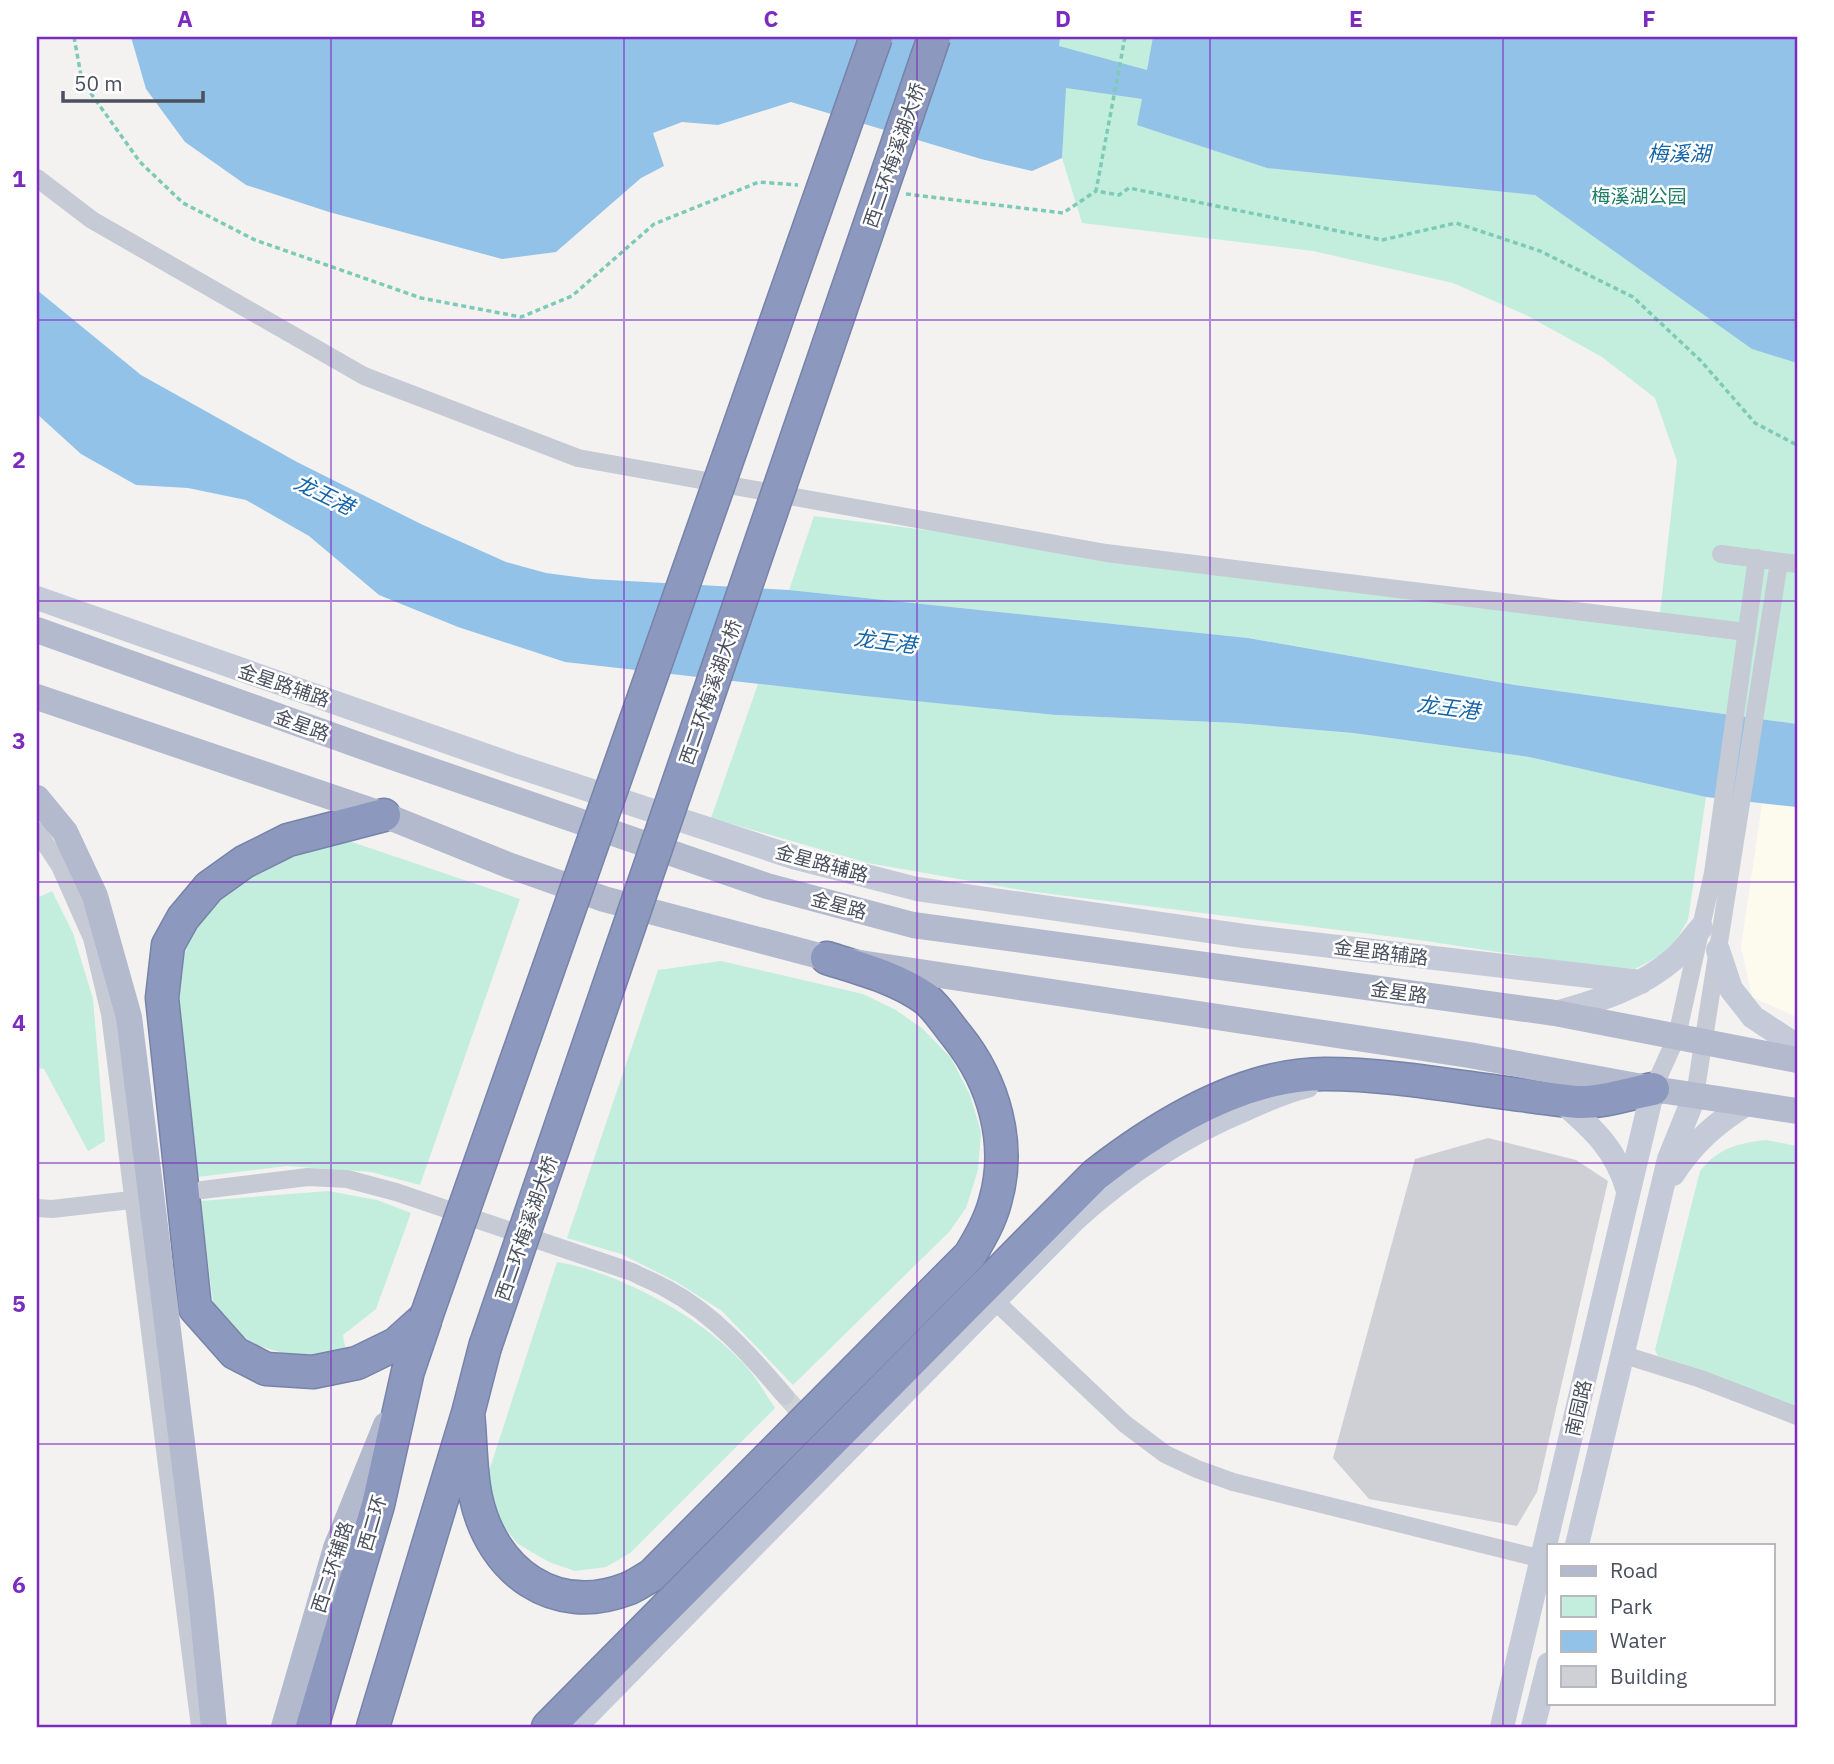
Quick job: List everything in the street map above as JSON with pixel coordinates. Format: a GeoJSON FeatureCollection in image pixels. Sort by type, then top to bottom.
{"type":"FeatureCollection","features":[{"type":"Feature","properties":{"kind":"highway"},"geometry":{"type":"LineString","coordinates":[[384,816],[288,840],[243,862],[209,887],[183,918],[168,945],[162,998],[195,1308],[235,1353],[266,1369],[313,1372],[357,1363],[396,1344],[426,1317],[876,37]]}},
{"type":"Feature","properties":{"kind":"highway","name":"西二环梅溪湖大桥"},"geometry":{"type":"LineString","coordinates":[[468,1413],[485,1347],[934,37]]}},
{"type":"Feature","properties":{"kind":"highway"},"geometry":{"type":"LineString","coordinates":[[468,1413],[476,1497],[486,1530],[512,1569],[530,1583],[548,1592],[571,1597],[597,1596],[628,1589],[651,1576],[970,1255],[985,1228],[995,1201],[1002,1166],[1002,1137],[988,1087],[972,1055],[928,1001],[900,983],[827,958]]}},
{"type":"Feature","properties":{"kind":"highway"},"geometry":{"type":"LineString","coordinates":[[548,1727],[1029,1240],[1105,1167],[1196,1108],[1241,1091],[1297,1077],[1325,1074],[1582,1102],[1653,1089]]}},
{"type":"Feature","properties":{"kind":"highway","name":"西二环"},"geometry":{"type":"LineString","coordinates":[[312,1727],[378,1505],[408,1371],[426,1317]]}},
{"type":"Feature","properties":{"kind":"highway"},"geometry":{"type":"LineString","coordinates":[[373,1727],[468,1413]]}},
{"type":"Feature","properties":{"kind":"main road","name":"金星路"},"geometry":{"type":"LineString","coordinates":[[37,630],[767,886],[913,925],[1555,1013],[1797,1060]]}},
{"type":"Feature","properties":{"kind":"main road"},"geometry":{"type":"LineString","coordinates":[[37,697],[384,816],[604,899],[827,958],[1469,1055],[1653,1089],[1797,1111]]}},
{"type":"Feature","properties":{"kind":"main road"},"geometry":{"type":"LineString","coordinates":[[37,798],[65,832],[95,895],[129,1017],[201,1595],[214,1727]]}},
{"type":"Feature","properties":{"kind":"main road","name":"西二环辅路"},"geometry":{"type":"LineString","coordinates":[[284,1727],[336,1548],[408,1371]]}},
{"type":"Feature","properties":{"kind":"street"},"geometry":{"type":"LineString","coordinates":[[37,178],[92,220],[363,376],[578,458],[1106,553],[1745,632]]}},
{"type":"Feature","properties":{"kind":"street"},"geometry":{"type":"LineString","coordinates":[[1653,1089],[1677,1036],[1701,928],[1721,876],[1769,636],[1788,563],[1721,554]]}},
{"type":"Feature","properties":{"kind":"street"},"geometry":{"type":"LineString","coordinates":[[1695,1095],[1718,950],[1721,876],[1745,632],[1757,558]]}},
{"type":"Feature","properties":{"kind":"street","name":"金星路辅路"},"geometry":{"type":"LineString","coordinates":[[37,598],[539,774],[796,858],[917,888],[1244,936],[1641,982]]}},
{"type":"Feature","properties":{"kind":"street"},"geometry":{"type":"LineString","coordinates":[[37,833],[60,866],[92,938],[110,1014],[136,1199],[200,1727]]}},
{"type":"Feature","properties":{"kind":"street"},"geometry":{"type":"LineString","coordinates":[[1555,1013],[1597,1002],[1641,982],[1676,957],[1701,928]]}},
{"type":"Feature","properties":{"kind":"street"},"geometry":{"type":"LineString","coordinates":[[1718,950],[1731,989],[1753,1017],[1797,1046]]}},
{"type":"Feature","properties":{"kind":"street"},"geometry":{"type":"LineString","coordinates":[[575,1727],[835,1451],[995,1301],[1092,1203],[1138,1166],[1210,1123],[1291,1090],[1369,1077]]}},
{"type":"Feature","properties":{"kind":"street","name":"南园路"},"geometry":{"type":"LineString","coordinates":[[1502,1727],[1653,1089]]}},
{"type":"Feature","properties":{"kind":"street","name":"南园路"},"geometry":{"type":"LineString","coordinates":[[1577,1544],[1669,1159],[1695,1095]]}},
{"type":"Feature","properties":{"kind":"street"},"geometry":{"type":"LineString","coordinates":[[1560,1100],[1598,1133],[1623,1173],[1628,1191]]}},
{"type":"Feature","properties":{"kind":"street"},"geometry":{"type":"LineString","coordinates":[[1660,1196],[1688,1152],[1719,1121],[1748,1103]]}},
{"type":"Feature","properties":{"kind":"street"},"geometry":{"type":"LineString","coordinates":[[202,1190],[308,1177],[347,1179],[396,1192],[621,1268],[668,1289],[704,1313],[747,1352],[785,1396]]}},
{"type":"Feature","properties":{"kind":"street"},"geometry":{"type":"LineString","coordinates":[[37,1208],[52,1209],[136,1199]]}},
{"type":"Feature","properties":{"kind":"street"},"geometry":{"type":"LineString","coordinates":[[995,1301],[1125,1424],[1165,1454],[1233,1482],[1542,1559]]}},
{"type":"Feature","properties":{"kind":"street"},"geometry":{"type":"LineString","coordinates":[[1621,1354],[1701,1378],[1797,1416]]}},
{"type":"Feature","properties":{"kind":"street"},"geometry":{"type":"LineString","coordinates":[[1533,1727],[1547,1672]]}},
{"type":"Feature","properties":{"kind":"path"},"geometry":{"type":"LineString","coordinates":[[74,37],[82,81],[140,162],[183,203],[255,240],[421,299],[522,317],[572,296],[654,224],[759,182],[798,185]]}},
{"type":"Feature","properties":{"kind":"path"},"geometry":{"type":"LineString","coordinates":[[1096,191],[1125,37]]}},
{"type":"Feature","properties":{"kind":"path"},"geometry":{"type":"LineString","coordinates":[[904,194],[1063,213],[1096,191],[1119,195],[1129,188],[1382,240],[1456,223],[1540,251],[1633,297],[1701,361],[1755,423],[1797,445]]}},
{"type":"Feature","properties":{"kind":"shaded area"},"geometry":{"type":"Polygon","coordinates":[[[1762,804],[1797,807],[1797,1017],[1752,997],[1741,947],[1762,804]]]}},
{"type":"Feature","properties":{"kind":"green space","name":"梅溪湖公园"},"geometry":{"type":"Polygon","coordinates":[[[1060,37],[1797,37],[1797,724],[1515,685],[1248,638],[789,590],[814,516],[1659,622],[1677,461],[1655,398],[1602,357],[1526,315],[1453,283],[1313,251],[1082,223],[1062,158],[1065,88],[1058,46],[1060,37]]]}},
{"type":"Feature","properties":{"kind":"green space"},"geometry":{"type":"Polygon","coordinates":[[[758,684],[1056,715],[1236,723],[1353,733],[1529,757],[1706,797],[1688,920],[1670,950],[1635,969],[1570,963],[1419,940],[1027,891],[868,863],[711,818],[758,684]]]}},
{"type":"Feature","properties":{"kind":"green space"},"geometry":{"type":"Polygon","coordinates":[[[352,842],[520,899],[420,1185],[371,1172],[287,1166],[198,1177],[181,1035],[177,972],[187,941],[206,900],[290,848],[352,842]]]}},
{"type":"Feature","properties":{"kind":"green space"},"geometry":{"type":"Polygon","coordinates":[[[52,891],[73,933],[93,999],[105,1141],[88,1151],[44,1069],[37,1068],[37,898],[52,891]]]}},
{"type":"Feature","properties":{"kind":"green space"},"geometry":{"type":"Polygon","coordinates":[[[721,961],[863,994],[896,1010],[923,1029],[951,1058],[970,1095],[981,1132],[978,1170],[966,1208],[950,1231],[793,1385],[722,1311],[675,1281],[621,1254],[567,1238],[658,970],[721,961]]]}},
{"type":"Feature","properties":{"kind":"green space"},"geometry":{"type":"Polygon","coordinates":[[[1766,1140],[1797,1146],[1797,1408],[1716,1375],[1658,1356],[1655,1350],[1700,1171],[1714,1157],[1729,1148],[1766,1140]]]}},
{"type":"Feature","properties":{"kind":"green space"},"geometry":{"type":"Polygon","coordinates":[[[328,1191],[377,1200],[411,1213],[376,1309],[343,1335],[345,1347],[334,1355],[299,1358],[256,1345],[232,1329],[213,1302],[200,1201],[328,1191]]]}},
{"type":"Feature","properties":{"kind":"green space"},"geometry":{"type":"Polygon","coordinates":[[[557,1262],[580,1267],[630,1285],[680,1312],[740,1360],[775,1408],[630,1553],[606,1567],[575,1571],[549,1562],[518,1544],[492,1512],[488,1474],[557,1262]]]}},
{"type":"Feature","properties":{"kind":"water","name":"梅溪湖"},"geometry":{"type":"Polygon","coordinates":[[[131,37],[1060,37],[1059,46],[1147,70],[1153,37],[1797,37],[1797,363],[1752,349],[1535,195],[1267,168],[1137,125],[1142,99],[1066,88],[1062,158],[1032,171],[981,159],[791,102],[718,125],[682,122],[653,133],[664,166],[641,178],[556,252],[502,259],[329,212],[246,185],[185,142],[146,89],[131,37]]]}},
{"type":"Feature","properties":{"kind":"water","name":"龙王港"},"geometry":{"type":"Polygon","coordinates":[[[37,290],[141,375],[297,462],[421,524],[506,562],[546,573],[592,579],[789,590],[1248,638],[1515,685],[1797,724],[1797,807],[1706,797],[1529,757],[1353,733],[1236,723],[1056,715],[565,662],[458,627],[379,595],[309,536],[246,500],[188,488],[136,485],[81,454],[37,414],[37,290]]]}},
{"type":"Feature","properties":{"kind":"building"},"geometry":{"type":"Polygon","coordinates":[[[1488,1138],[1576,1160],[1608,1181],[1537,1492],[1517,1526],[1369,1499],[1333,1458],[1415,1159],[1488,1138]]]}},
{"type":"Feature","properties":{"kind":"tunnel"},"geometry":{"type":"LineString","coordinates":[[785,1396],[829,1445]]}}]}
